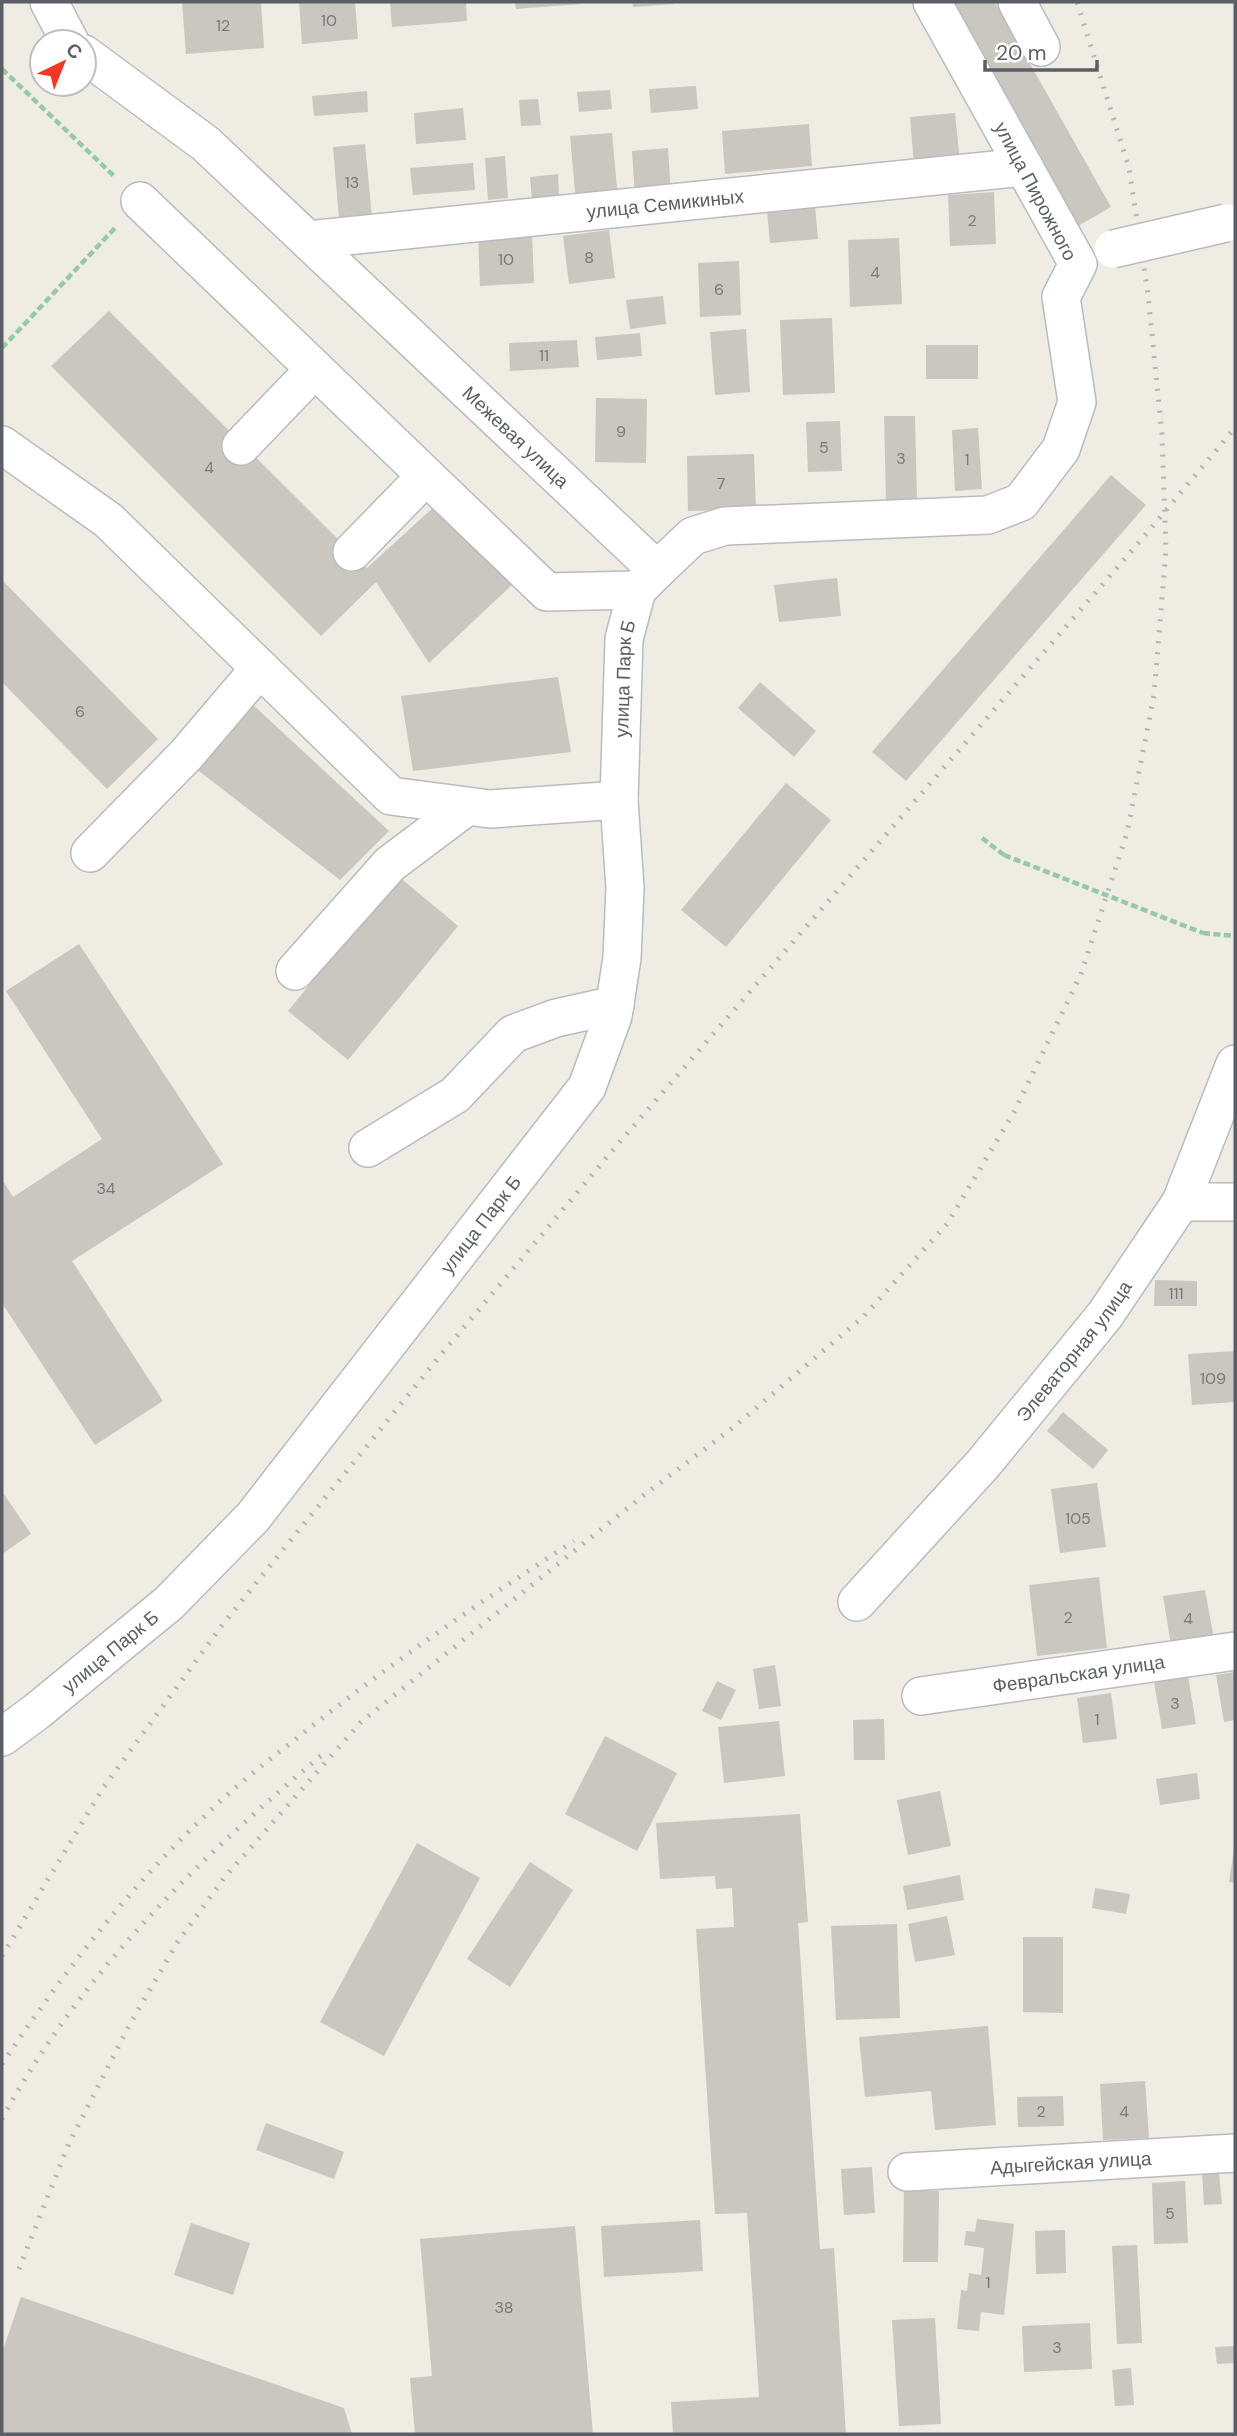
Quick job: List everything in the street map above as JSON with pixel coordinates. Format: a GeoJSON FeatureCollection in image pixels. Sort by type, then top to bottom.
{"type":"FeatureCollection","features":[{"type":"Feature","properties":{"kind":"street"},"geometry":{"type":"LineString","coordinates":[[49,2],[63,28]]}},
{"type":"Feature","properties":{"kind":"street","name":"улица Пирожного"},"geometry":{"type":"LineString","coordinates":[[647,580],[693,536],[725,526],[988,515],[1021,502],[1061,449],[1076,402],[1061,297],[1078,264],[932,2]]}},
{"type":"Feature","properties":{"kind":"street"},"geometry":{"type":"LineString","coordinates":[[1017,2],[1041,47]]}},
{"type":"Feature","properties":{"kind":"street","name":"Межевая улица"},"geometry":{"type":"LineString","coordinates":[[98,64],[206,144],[308,240],[647,580]]}},
{"type":"Feature","properties":{"kind":"street","name":"улица Семикиных"},"geometry":{"type":"LineString","coordinates":[[308,240],[1024,167]]}},
{"type":"Feature","properties":{"kind":"street"},"geometry":{"type":"LineString","coordinates":[[140,201],[547,592],[647,580]]}},
{"type":"Feature","properties":{"kind":"street"},"geometry":{"type":"LineString","coordinates":[[1078,264],[1113,249],[1230,220]]}},
{"type":"Feature","properties":{"kind":"street"},"geometry":{"type":"LineString","coordinates":[[241,446],[316,369]]}},
{"type":"Feature","properties":{"kind":"street"},"geometry":{"type":"LineString","coordinates":[[2,445],[108,520],[391,796],[490,809],[620,800]]}},
{"type":"Feature","properties":{"kind":"street"},"geometry":{"type":"LineString","coordinates":[[352,552],[426,476]]}},
{"type":"Feature","properties":{"kind":"street","name":"улица Парк Б"},"geometry":{"type":"LineString","coordinates":[[2,1737],[169,1603],[253,1517],[587,1087],[613,1016],[622,958],[625,888],[620,800],[624,639],[647,580]]}},
{"type":"Feature","properties":{"kind":"street"},"geometry":{"type":"LineString","coordinates":[[90,853],[186,755],[260,668]]}},
{"type":"Feature","properties":{"kind":"street"},"geometry":{"type":"LineString","coordinates":[[295,971],[390,864],[466,807]]}},
{"type":"Feature","properties":{"kind":"street"},"geometry":{"type":"LineString","coordinates":[[368,1149],[456,1095],[513,1034],[556,1018],[615,1005]]}},
{"type":"Feature","properties":{"kind":"street","name":"Элеваторная улица"},"geometry":{"type":"LineString","coordinates":[[857,1602],[983,1464],[1105,1315],[1181,1202],[1235,1064]]}},
{"type":"Feature","properties":{"kind":"street"},"geometry":{"type":"LineString","coordinates":[[1181,1202],[1235,1202]]}},
{"type":"Feature","properties":{"kind":"street","name":"Февральская улица"},"geometry":{"type":"LineString","coordinates":[[921,1696],[1235,1651]]}},
{"type":"Feature","properties":{"kind":"street","name":"Адыгейская улица"},"geometry":{"type":"LineString","coordinates":[[907,2172],[1235,2153]]}},
{"type":"Feature","properties":{"kind":"path"},"geometry":{"type":"LineString","coordinates":[[2,69],[140,201],[2,348]]}},
{"type":"Feature","properties":{"kind":"path"},"geometry":{"type":"LineString","coordinates":[[982,838],[1004,855],[1203,933],[1235,936]]}},
{"type":"Feature","properties":{"kind":"building"},"geometry":{"type":"Polygon","coordinates":[[[182,2],[261,2],[264,48],[186,54],[182,2]]]}},
{"type":"Feature","properties":{"kind":"building"},"geometry":{"type":"Polygon","coordinates":[[[299,2],[355,2],[358,39],[302,44],[299,2]]]}},
{"type":"Feature","properties":{"kind":"building"},"geometry":{"type":"Polygon","coordinates":[[[390,2],[466,2],[467,21],[392,27],[390,2]]]}},
{"type":"Feature","properties":{"kind":"building"},"geometry":{"type":"Polygon","coordinates":[[[515,2],[581,2],[581,4],[516,9],[515,2]]]}},
{"type":"Feature","properties":{"kind":"building"},"geometry":{"type":"Polygon","coordinates":[[[632,2],[674,2],[674,4],[633,7],[632,2]]]}},
{"type":"Feature","properties":{"kind":"building"},"geometry":{"type":"Polygon","coordinates":[[[945,2],[995,2],[1111,207],[1073,229],[945,2]]]}},
{"type":"Feature","properties":{"kind":"building"},"geometry":{"type":"Polygon","coordinates":[[[696,86],[698,109],[651,113],[649,89],[696,86]]]}},
{"type":"Feature","properties":{"kind":"building"},"geometry":{"type":"Polygon","coordinates":[[[610,90],[612,109],[579,112],[577,92],[610,90]]]}},
{"type":"Feature","properties":{"kind":"building"},"geometry":{"type":"Polygon","coordinates":[[[367,91],[368,112],[314,116],[312,96],[367,91]]]}},
{"type":"Feature","properties":{"kind":"building"},"geometry":{"type":"Polygon","coordinates":[[[538,99],[541,125],[521,126],[519,100],[538,99]]]}},
{"type":"Feature","properties":{"kind":"building"},"geometry":{"type":"Polygon","coordinates":[[[463,108],[466,140],[416,144],[414,113],[463,108]]]}},
{"type":"Feature","properties":{"kind":"building"},"geometry":{"type":"Polygon","coordinates":[[[955,113],[960,162],[914,165],[910,117],[955,113]]]}},
{"type":"Feature","properties":{"kind":"building"},"geometry":{"type":"Polygon","coordinates":[[[809,124],[812,166],[725,174],[722,131],[809,124]]]}},
{"type":"Feature","properties":{"kind":"building"},"geometry":{"type":"Polygon","coordinates":[[[612,133],[618,199],[576,202],[570,136],[612,133]]]}},
{"type":"Feature","properties":{"kind":"building"},"geometry":{"type":"Polygon","coordinates":[[[365,144],[372,217],[339,219],[333,147],[365,144]]]}},
{"type":"Feature","properties":{"kind":"building"},"geometry":{"type":"Polygon","coordinates":[[[668,148],[671,193],[635,196],[632,151],[668,148]]]}},
{"type":"Feature","properties":{"kind":"building"},"geometry":{"type":"Polygon","coordinates":[[[505,156],[508,198],[488,200],[485,158],[505,156]]]}},
{"type":"Feature","properties":{"kind":"building"},"geometry":{"type":"Polygon","coordinates":[[[473,163],[475,190],[413,195],[410,168],[473,163]]]}},
{"type":"Feature","properties":{"kind":"building"},"geometry":{"type":"Polygon","coordinates":[[[558,174],[559,197],[532,200],[530,177],[558,174]]]}},
{"type":"Feature","properties":{"kind":"building"},"geometry":{"type":"Polygon","coordinates":[[[994,192],[996,244],[950,246],[948,195],[994,192]]]}},
{"type":"Feature","properties":{"kind":"building"},"geometry":{"type":"Polygon","coordinates":[[[815,206],[818,239],[770,243],[767,211],[815,206]]]}},
{"type":"Feature","properties":{"kind":"building"},"geometry":{"type":"Polygon","coordinates":[[[609,230],[615,278],[569,284],[563,236],[609,230]]]}},
{"type":"Feature","properties":{"kind":"building"},"geometry":{"type":"Polygon","coordinates":[[[532,232],[534,283],[480,286],[478,235],[532,232]]]}},
{"type":"Feature","properties":{"kind":"building"},"geometry":{"type":"Polygon","coordinates":[[[899,238],[902,304],[850,307],[848,240],[899,238]]]}},
{"type":"Feature","properties":{"kind":"building"},"geometry":{"type":"Polygon","coordinates":[[[739,261],[741,315],[700,317],[698,263],[739,261]]]}},
{"type":"Feature","properties":{"kind":"building"},"geometry":{"type":"Polygon","coordinates":[[[663,296],[666,324],[630,329],[626,300],[663,296]]]}},
{"type":"Feature","properties":{"kind":"building"},"geometry":{"type":"Polygon","coordinates":[[[109,311],[367,568],[437,504],[515,582],[429,663],[376,582],[321,636],[51,366],[109,311]]]}},
{"type":"Feature","properties":{"kind":"building"},"geometry":{"type":"Polygon","coordinates":[[[832,318],[835,393],[783,395],[780,320],[832,318]]]}},
{"type":"Feature","properties":{"kind":"building"},"geometry":{"type":"Polygon","coordinates":[[[746,329],[750,392],[715,395],[710,332],[746,329]]]}},
{"type":"Feature","properties":{"kind":"building"},"geometry":{"type":"Polygon","coordinates":[[[640,333],[642,356],[597,360],[595,337],[640,333]]]}},
{"type":"Feature","properties":{"kind":"building"},"geometry":{"type":"Polygon","coordinates":[[[577,340],[579,367],[510,371],[509,343],[577,340]]]}},
{"type":"Feature","properties":{"kind":"building"},"geometry":{"type":"Polygon","coordinates":[[[926,345],[978,345],[978,379],[926,379],[926,345]]]}},
{"type":"Feature","properties":{"kind":"building"},"geometry":{"type":"Polygon","coordinates":[[[596,398],[647,399],[646,463],[595,462],[596,398]]]}},
{"type":"Feature","properties":{"kind":"building"},"geometry":{"type":"Polygon","coordinates":[[[884,416],[915,416],[917,501],[886,501],[884,416]]]}},
{"type":"Feature","properties":{"kind":"building"},"geometry":{"type":"Polygon","coordinates":[[[840,421],[842,471],[808,472],[806,422],[840,421]]]}},
{"type":"Feature","properties":{"kind":"building"},"geometry":{"type":"Polygon","coordinates":[[[978,428],[982,489],[955,491],[952,430],[978,428]]]}},
{"type":"Feature","properties":{"kind":"building"},"geometry":{"type":"Polygon","coordinates":[[[754,454],[756,509],[688,511],[687,456],[754,454]]]}},
{"type":"Feature","properties":{"kind":"building"},"geometry":{"type":"Polygon","coordinates":[[[1111,475],[1146,505],[906,781],[872,752],[1111,475]]]}},
{"type":"Feature","properties":{"kind":"building"},"geometry":{"type":"Polygon","coordinates":[[[837,578],[841,616],[779,622],[774,585],[837,578]]]}},
{"type":"Feature","properties":{"kind":"building"},"geometry":{"type":"Polygon","coordinates":[[[2,580],[158,739],[107,789],[2,682],[2,580]]]}},
{"type":"Feature","properties":{"kind":"building"},"geometry":{"type":"Polygon","coordinates":[[[558,677],[571,752],[413,771],[401,696],[558,677]]]}},
{"type":"Feature","properties":{"kind":"building"},"geometry":{"type":"Polygon","coordinates":[[[760,682],[816,731],[794,757],[738,708],[760,682]]]}},
{"type":"Feature","properties":{"kind":"building"},"geometry":{"type":"Polygon","coordinates":[[[250,702],[389,831],[340,880],[195,768],[250,702]]]}},
{"type":"Feature","properties":{"kind":"building"},"geometry":{"type":"Polygon","coordinates":[[[786,783],[831,820],[726,947],[681,910],[786,783]]]}},
{"type":"Feature","properties":{"kind":"building"},"geometry":{"type":"Polygon","coordinates":[[[398,876],[458,926],[348,1060],[288,1011],[398,876]]]}},
{"type":"Feature","properties":{"kind":"building"},"geometry":{"type":"Polygon","coordinates":[[[79,944],[223,1164],[72,1261],[163,1401],[95,1445],[2,1303],[2,1179],[13,1197],[102,1139],[6,991],[79,944]]]}},
{"type":"Feature","properties":{"kind":"building"},"geometry":{"type":"Polygon","coordinates":[[[1155,1280],[1197,1281],[1197,1306],[1154,1306],[1155,1280]]]}},
{"type":"Feature","properties":{"kind":"building"},"geometry":{"type":"Polygon","coordinates":[[[1235,1351],[1235,1402],[1192,1405],[1188,1354],[1235,1351]]]}},
{"type":"Feature","properties":{"kind":"building"},"geometry":{"type":"Polygon","coordinates":[[[1063,1412],[1108,1450],[1093,1469],[1047,1431],[1063,1412]]]}},
{"type":"Feature","properties":{"kind":"building"},"geometry":{"type":"Polygon","coordinates":[[[1097,1483],[1106,1547],[1060,1553],[1051,1489],[1097,1483]]]}},
{"type":"Feature","properties":{"kind":"building"},"geometry":{"type":"Polygon","coordinates":[[[2,1491],[31,1534],[2,1554],[2,1491]]]}},
{"type":"Feature","properties":{"kind":"building"},"geometry":{"type":"Polygon","coordinates":[[[1099,1577],[1107,1648],[1037,1656],[1029,1585],[1099,1577]]]}},
{"type":"Feature","properties":{"kind":"building"},"geometry":{"type":"Polygon","coordinates":[[[1205,1590],[1214,1639],[1171,1645],[1163,1596],[1205,1590]]]}},
{"type":"Feature","properties":{"kind":"building"},"geometry":{"type":"Polygon","coordinates":[[[775,1665],[781,1706],[759,1709],[753,1669],[775,1665]]]}},
{"type":"Feature","properties":{"kind":"building"},"geometry":{"type":"Polygon","coordinates":[[[1235,1672],[1235,1720],[1224,1722],[1216,1675],[1235,1672]]]}},
{"type":"Feature","properties":{"kind":"building"},"geometry":{"type":"Polygon","coordinates":[[[1188,1676],[1196,1724],[1162,1729],[1154,1682],[1188,1676]]]}},
{"type":"Feature","properties":{"kind":"building"},"geometry":{"type":"Polygon","coordinates":[[[717,1681],[736,1690],[721,1720],[702,1711],[717,1681]]]}},
{"type":"Feature","properties":{"kind":"building"},"geometry":{"type":"Polygon","coordinates":[[[1111,1693],[1117,1739],[1083,1743],[1077,1698],[1111,1693]]]}},
{"type":"Feature","properties":{"kind":"building"},"geometry":{"type":"Polygon","coordinates":[[[884,1719],[885,1760],[854,1760],[853,1720],[884,1719]]]}},
{"type":"Feature","properties":{"kind":"building"},"geometry":{"type":"Polygon","coordinates":[[[779,1721],[785,1776],[724,1783],[718,1727],[779,1721]]]}},
{"type":"Feature","properties":{"kind":"building"},"geometry":{"type":"Polygon","coordinates":[[[605,1736],[677,1773],[637,1851],[565,1814],[605,1736]]]}},
{"type":"Feature","properties":{"kind":"building"},"geometry":{"type":"Polygon","coordinates":[[[1197,1773],[1200,1799],[1160,1805],[1156,1779],[1197,1773]]]}},
{"type":"Feature","properties":{"kind":"building"},"geometry":{"type":"Polygon","coordinates":[[[940,1791],[951,1846],[908,1855],[897,1800],[940,1791]]]}},
{"type":"Feature","properties":{"kind":"building"},"geometry":{"type":"Polygon","coordinates":[[[800,1814],[808,1922],[798,1923],[820,2249],[834,2248],[846,2434],[673,2434],[671,2402],[759,2397],[747,2213],[715,2214],[696,1929],[734,1927],[732,1888],[716,1889],[715,1876],[660,1879],[656,1823],[800,1814]]]}},
{"type":"Feature","properties":{"kind":"building"},"geometry":{"type":"Polygon","coordinates":[[[417,1843],[480,1878],[384,2056],[320,2022],[417,1843]]]}},
{"type":"Feature","properties":{"kind":"building"},"geometry":{"type":"Polygon","coordinates":[[[1235,1849],[1235,1883],[1229,1882],[1235,1849]]]}},
{"type":"Feature","properties":{"kind":"building"},"geometry":{"type":"Polygon","coordinates":[[[530,1862],[573,1890],[510,1987],[467,1959],[530,1862]]]}},
{"type":"Feature","properties":{"kind":"building"},"geometry":{"type":"Polygon","coordinates":[[[960,1875],[964,1900],[907,1910],[903,1886],[960,1875]]]}},
{"type":"Feature","properties":{"kind":"building"},"geometry":{"type":"Polygon","coordinates":[[[1095,1888],[1130,1894],[1126,1914],[1092,1908],[1095,1888]]]}},
{"type":"Feature","properties":{"kind":"building"},"geometry":{"type":"Polygon","coordinates":[[[947,1916],[955,1955],[915,1962],[908,1924],[947,1916]]]}},
{"type":"Feature","properties":{"kind":"building"},"geometry":{"type":"Polygon","coordinates":[[[897,1924],[900,2018],[836,2020],[831,1926],[897,1924]]]}},
{"type":"Feature","properties":{"kind":"building"},"geometry":{"type":"Polygon","coordinates":[[[1023,1937],[1063,1937],[1063,2013],[1023,2012],[1023,1937]]]}},
{"type":"Feature","properties":{"kind":"building"},"geometry":{"type":"Polygon","coordinates":[[[988,2026],[996,2125],[935,2130],[931,2091],[865,2097],[859,2037],[988,2026]]]}},
{"type":"Feature","properties":{"kind":"building"},"geometry":{"type":"Polygon","coordinates":[[[1145,2081],[1149,2138],[1103,2140],[1100,2084],[1145,2081]]]}},
{"type":"Feature","properties":{"kind":"building"},"geometry":{"type":"Polygon","coordinates":[[[1063,2096],[1064,2126],[1018,2127],[1017,2097],[1063,2096]]]}},
{"type":"Feature","properties":{"kind":"building"},"geometry":{"type":"Polygon","coordinates":[[[266,2123],[344,2152],[334,2179],[256,2150],[266,2123]]]}},
{"type":"Feature","properties":{"kind":"building"},"geometry":{"type":"Polygon","coordinates":[[[872,2167],[875,2213],[844,2215],[841,2169],[872,2167]]]}},
{"type":"Feature","properties":{"kind":"building"},"geometry":{"type":"Polygon","coordinates":[[[1219,2173],[1222,2204],[1204,2205],[1202,2174],[1219,2173]]]}},
{"type":"Feature","properties":{"kind":"building"},"geometry":{"type":"Polygon","coordinates":[[[1185,2181],[1188,2243],[1154,2244],[1152,2183],[1185,2181]]]}},
{"type":"Feature","properties":{"kind":"building"},"geometry":{"type":"Polygon","coordinates":[[[904,2190],[939,2191],[938,2262],[903,2262],[904,2190]]]}},
{"type":"Feature","properties":{"kind":"building"},"geometry":{"type":"Polygon","coordinates":[[[977,2219],[1014,2224],[1004,2315],[981,2312],[979,2331],[957,2329],[961,2290],[967,2291],[969,2273],[981,2275],[984,2248],[964,2245],[966,2231],[975,2232],[977,2219]]]}},
{"type":"Feature","properties":{"kind":"building"},"geometry":{"type":"Polygon","coordinates":[[[700,2220],[703,2271],[604,2277],[601,2226],[700,2220]]]}},
{"type":"Feature","properties":{"kind":"building"},"geometry":{"type":"Polygon","coordinates":[[[191,2223],[250,2243],[233,2295],[174,2275],[191,2223]]]}},
{"type":"Feature","properties":{"kind":"building"},"geometry":{"type":"Polygon","coordinates":[[[575,2226],[593,2434],[415,2434],[410,2378],[432,2376],[420,2239],[575,2226]]]}},
{"type":"Feature","properties":{"kind":"building"},"geometry":{"type":"Polygon","coordinates":[[[1065,2230],[1066,2273],[1036,2274],[1035,2231],[1065,2230]]]}},
{"type":"Feature","properties":{"kind":"building"},"geometry":{"type":"Polygon","coordinates":[[[1137,2245],[1142,2343],[1117,2344],[1112,2246],[1137,2245]]]}},
{"type":"Feature","properties":{"kind":"building"},"geometry":{"type":"Polygon","coordinates":[[[21,2297],[344,2408],[352,2434],[2,2434],[2,2353],[21,2297]]]}},
{"type":"Feature","properties":{"kind":"building"},"geometry":{"type":"Polygon","coordinates":[[[935,2318],[941,2424],[899,2426],[892,2320],[935,2318]]]}},
{"type":"Feature","properties":{"kind":"building"},"geometry":{"type":"Polygon","coordinates":[[[1090,2323],[1092,2369],[1024,2372],[1022,2326],[1090,2323]]]}},
{"type":"Feature","properties":{"kind":"building"},"geometry":{"type":"Polygon","coordinates":[[[1235,2346],[1235,2363],[1217,2364],[1215,2347],[1235,2346]]]}},
{"type":"Feature","properties":{"kind":"building"},"geometry":{"type":"Polygon","coordinates":[[[1131,2368],[1134,2405],[1115,2406],[1112,2370],[1131,2368]]]}},
{"type":"Feature","properties":{"kind":"railway"},"geometry":{"type":"LineString","coordinates":[[19,2269],[69,2143],[130,2024],[177,1943],[224,1878],[361,1722],[644,1495],[735,1426],[863,1317],[947,1224],[1014,1112],[1081,974],[1127,833],[1154,695],[1166,550],[1162,435],[1148,294],[1129,168],[1077,2]]}},
{"type":"Feature","properties":{"kind":"railway"},"geometry":{"type":"LineString","coordinates":[[2,1956],[103,1788],[223,1624],[439,1357],[618,1144],[1235,428]]}},
{"type":"Feature","properties":{"kind":"railway"},"geometry":{"type":"LineString","coordinates":[[2,2064],[99,1931],[181,1839],[222,1800],[278,1753],[401,1659],[574,1541]]}},
{"type":"Feature","properties":{"kind":"railway"},"geometry":{"type":"LineString","coordinates":[[2,2119],[33,2066],[105,1967],[187,1877],[323,1754]]}}]}
